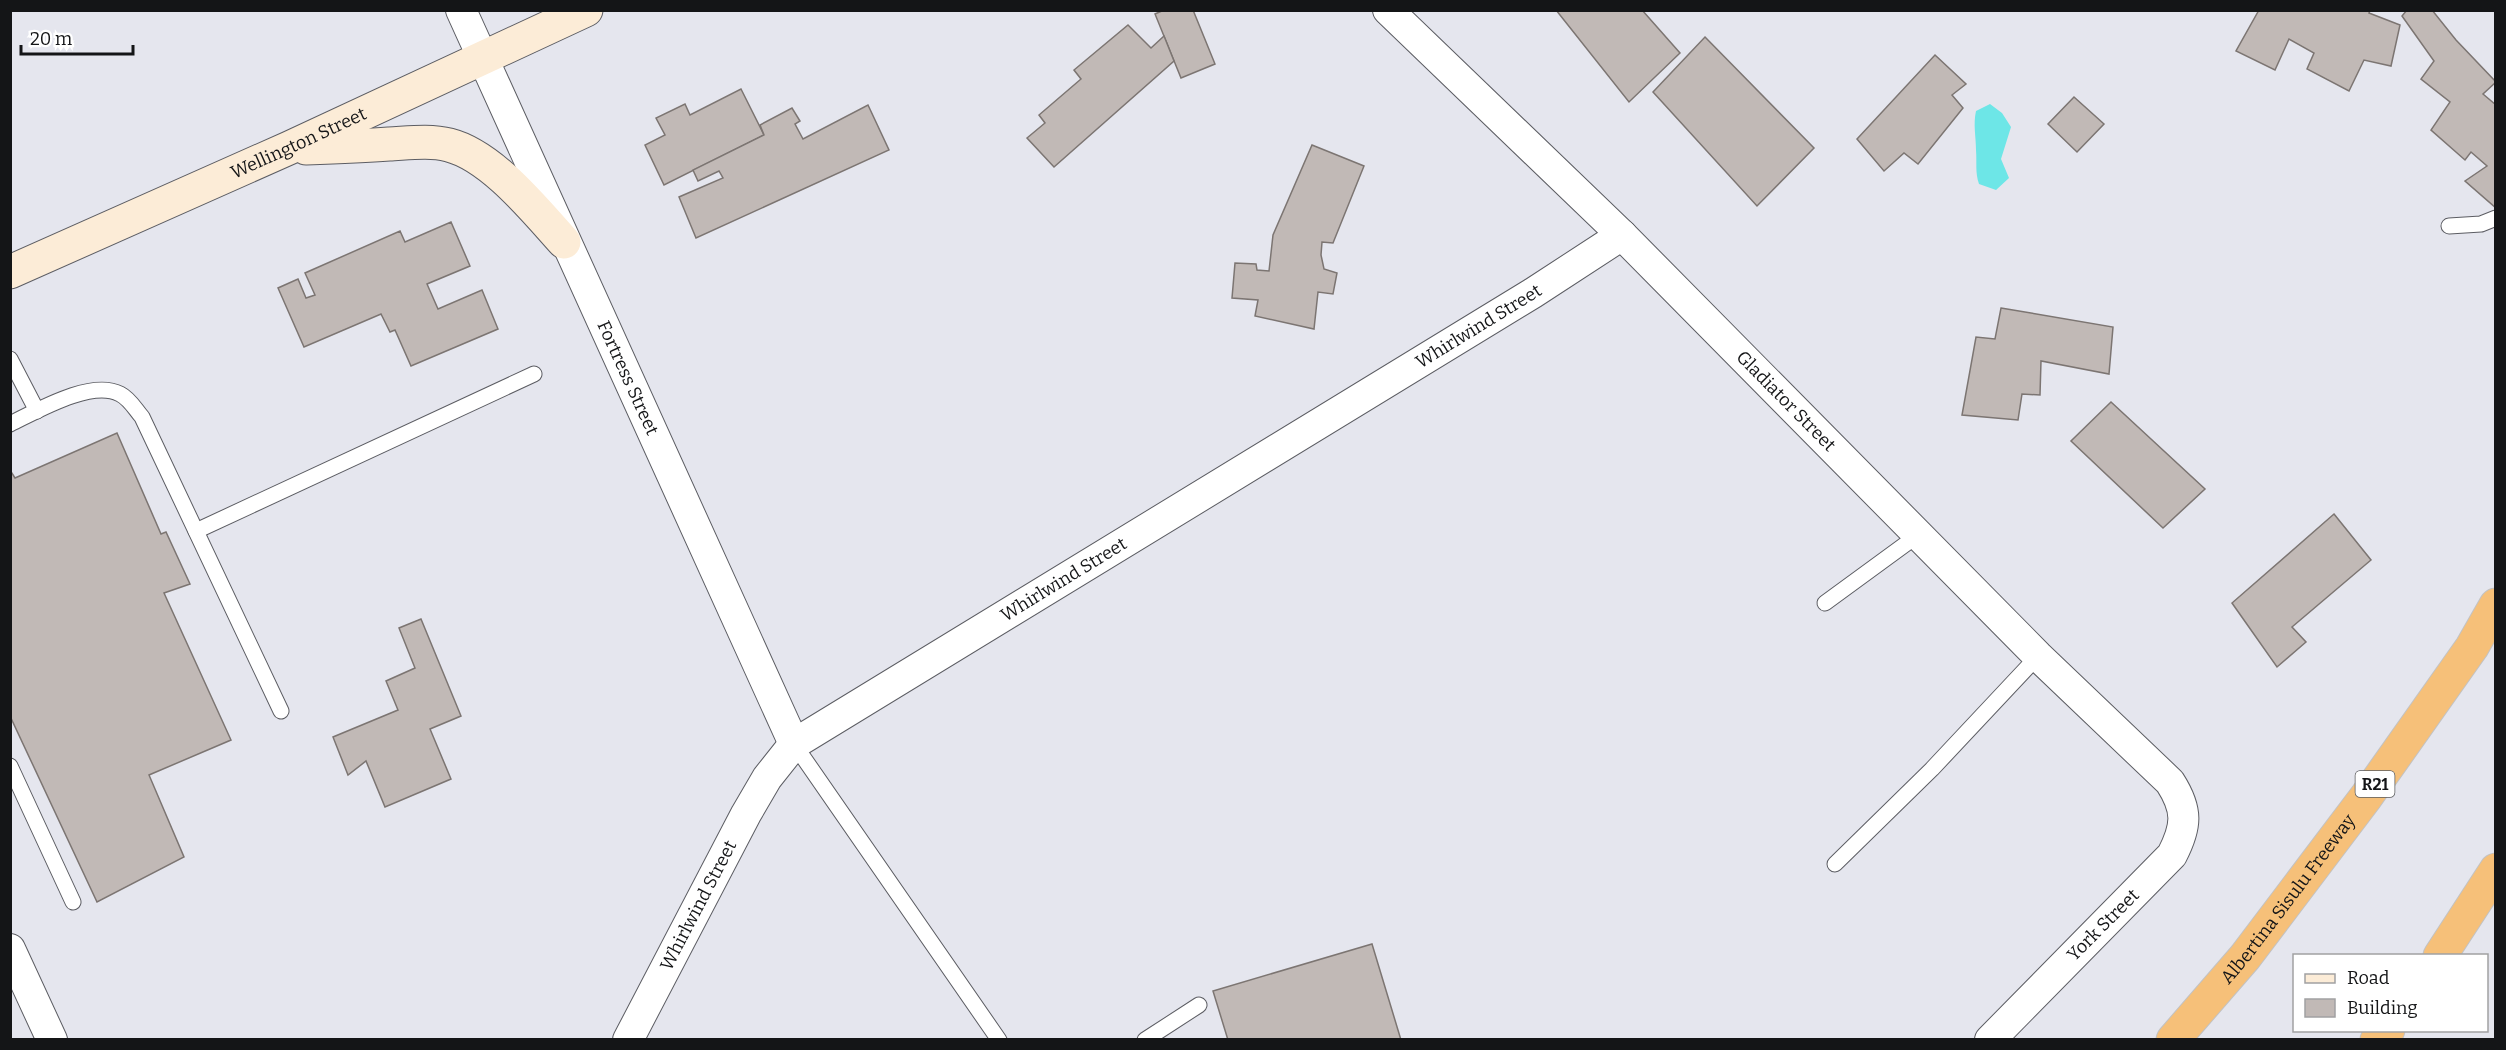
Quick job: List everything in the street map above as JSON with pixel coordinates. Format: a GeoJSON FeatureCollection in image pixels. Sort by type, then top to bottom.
{"type":"FeatureCollection","features":[{"type":"Feature","properties":{"kind":"highway","name":"Albertina Sisulu Freeway"},"geometry":{"type":"LineString","coordinates":[[2173,1040],[2245,957],[2366,797],[2472,647],[2496,605]]}},
{"type":"Feature","properties":{"kind":"highway"},"geometry":{"type":"LineString","coordinates":[[2441,954],[2496,870]]}},
{"type":"Feature","properties":{"kind":"street","name":"Fortress Street"},"geometry":{"type":"LineString","coordinates":[[461,10],[564,242],[794,744]]}},
{"type":"Feature","properties":{"kind":"street","name":"Wellington Street"},"geometry":{"type":"LineString","coordinates":[[10,272],[289,148],[586,10]]}},
{"type":"Feature","properties":{"kind":"street","name":"Gladiator Street"},"geometry":{"type":"LineString","coordinates":[[1388,10],[1622,235],[2038,656],[2170,782],[2178,795]]}},
{"type":"Feature","properties":{"kind":"street"},"geometry":{"type":"LineString","coordinates":[[289,148],[423,142],[449,145],[470,154],[490,168],[539,213],[564,242]]}},
{"type":"Feature","properties":{"kind":"street","name":"Whirlwind Street"},"geometry":{"type":"LineString","coordinates":[[628,1040],[746,814],[767,778],[794,744],[1533,293],[1622,235]]}},
{"type":"Feature","properties":{"kind":"street","name":"York Street"},"geometry":{"type":"LineString","coordinates":[[1990,1040],[2172,855],[2181,837],[2185,817],[2178,795]]}},
{"type":"Feature","properties":{"kind":"street"},"geometry":{"type":"LineString","coordinates":[[10,949],[52,1040]]}},
{"type":"Feature","properties":{"kind":"lane"},"geometry":{"type":"LineString","coordinates":[[2449,225],[2481,224],[2496,218]]}},
{"type":"Feature","properties":{"kind":"lane"},"geometry":{"type":"LineString","coordinates":[[10,359],[37,411]]}},
{"type":"Feature","properties":{"kind":"lane"},"geometry":{"type":"LineString","coordinates":[[196,531],[534,374]]}},
{"type":"Feature","properties":{"kind":"lane"},"geometry":{"type":"LineString","coordinates":[[10,424],[82,392],[99,390],[118,393],[130,401],[142,417],[280,711]]}},
{"type":"Feature","properties":{"kind":"lane"},"geometry":{"type":"LineString","coordinates":[[1825,603],[1918,535]]}},
{"type":"Feature","properties":{"kind":"lane"},"geometry":{"type":"LineString","coordinates":[[1835,864],[1932,769],[2038,656]]}},
{"type":"Feature","properties":{"kind":"lane"},"geometry":{"type":"LineString","coordinates":[[794,744],[999,1040]]}},
{"type":"Feature","properties":{"kind":"lane"},"geometry":{"type":"LineString","coordinates":[[10,766],[73,902]]}},
{"type":"Feature","properties":{"kind":"lane"},"geometry":{"type":"LineString","coordinates":[[1145,1040],[1199,1005]]}},
{"type":"Feature","properties":{"kind":"water"},"geometry":{"type":"Polygon","coordinates":[[[1990,104],[2002,113],[2011,127],[2001,159],[2009,178],[1996,190],[1979,184],[1977,171],[1976,111],[1990,104]]]}},
{"type":"Feature","properties":{"kind":"building"},"geometry":{"type":"Polygon","coordinates":[[[1164,10],[1193,10],[1215,64],[1181,78],[1155,14],[1164,10]]]}},
{"type":"Feature","properties":{"kind":"building"},"geometry":{"type":"Polygon","coordinates":[[[1556,10],[1642,10],[1680,53],[1629,102],[1556,10]]]}},
{"type":"Feature","properties":{"kind":"building"},"geometry":{"type":"Polygon","coordinates":[[[2259,10],[2370,10],[2369,13],[2400,25],[2391,66],[2364,60],[2349,91],[2307,69],[2314,53],[2289,39],[2275,70],[2236,51],[2259,10]]]}},
{"type":"Feature","properties":{"kind":"building"},"geometry":{"type":"Polygon","coordinates":[[[2407,10],[2432,10],[2456,40],[2496,82],[2483,94],[2496,105],[2496,208],[2465,181],[2487,166],[2471,152],[2465,160],[2431,130],[2450,102],[2421,79],[2434,61],[2402,16],[2407,10]]]}},
{"type":"Feature","properties":{"kind":"building"},"geometry":{"type":"Polygon","coordinates":[[[1128,25],[1151,48],[1164,36],[1174,61],[1054,167],[1027,138],[1045,123],[1039,115],[1081,79],[1074,70],[1128,25]]]}},
{"type":"Feature","properties":{"kind":"building"},"geometry":{"type":"Polygon","coordinates":[[[1705,37],[1814,148],[1757,206],[1653,92],[1705,37]]]}},
{"type":"Feature","properties":{"kind":"building"},"geometry":{"type":"Polygon","coordinates":[[[1935,55],[1966,84],[1952,95],[1963,108],[1918,164],[1904,153],[1884,171],[1857,139],[1935,55]]]}},
{"type":"Feature","properties":{"kind":"building"},"geometry":{"type":"Polygon","coordinates":[[[741,89],[764,135],[664,185],[645,145],[665,135],[656,118],[685,104],[690,115],[741,89]]]}},
{"type":"Feature","properties":{"kind":"building"},"geometry":{"type":"Polygon","coordinates":[[[2074,97],[2104,124],[2077,152],[2048,124],[2074,97]]]}},
{"type":"Feature","properties":{"kind":"building"},"geometry":{"type":"Polygon","coordinates":[[[868,105],[889,150],[696,238],[679,197],[723,178],[719,171],[698,181],[693,170],[764,135],[760,125],[792,108],[800,121],[795,124],[803,139],[868,105]]]}},
{"type":"Feature","properties":{"kind":"building"},"geometry":{"type":"Polygon","coordinates":[[[1312,145],[1364,166],[1333,243],[1322,242],[1321,255],[1324,269],[1337,273],[1333,294],[1318,292],[1314,329],[1255,316],[1258,300],[1232,298],[1235,263],[1256,264],[1257,270],[1269,271],[1273,235],[1312,145]]]}},
{"type":"Feature","properties":{"kind":"building"},"geometry":{"type":"Polygon","coordinates":[[[451,222],[470,266],[427,284],[438,309],[482,290],[498,329],[411,366],[395,330],[390,332],[381,314],[304,347],[278,288],[298,279],[306,298],[315,295],[305,273],[400,231],[405,242],[451,222]]]}},
{"type":"Feature","properties":{"kind":"building"},"geometry":{"type":"Polygon","coordinates":[[[2001,308],[2113,327],[2109,374],[2041,361],[2040,395],[2022,394],[2018,420],[1962,415],[1976,337],[1995,339],[2001,308]]]}},
{"type":"Feature","properties":{"kind":"building"},"geometry":{"type":"Polygon","coordinates":[[[2111,402],[2205,489],[2163,528],[2071,441],[2111,402]]]}},
{"type":"Feature","properties":{"kind":"building"},"geometry":{"type":"Polygon","coordinates":[[[117,433],[161,534],[166,532],[190,584],[164,593],[231,740],[149,775],[184,857],[97,902],[10,716],[10,470],[15,478],[117,433]]]}},
{"type":"Feature","properties":{"kind":"building"},"geometry":{"type":"Polygon","coordinates":[[[2334,514],[2371,560],[2292,627],[2306,642],[2277,667],[2232,603],[2334,514]]]}},
{"type":"Feature","properties":{"kind":"building"},"geometry":{"type":"Polygon","coordinates":[[[421,619],[461,716],[430,729],[451,779],[385,807],[366,761],[348,775],[333,737],[398,710],[386,681],[415,668],[399,628],[421,619]]]}},
{"type":"Feature","properties":{"kind":"building"},"geometry":{"type":"Polygon","coordinates":[[[1372,944],[1401,1040],[1228,1040],[1213,991],[1372,944]]]}}]}
